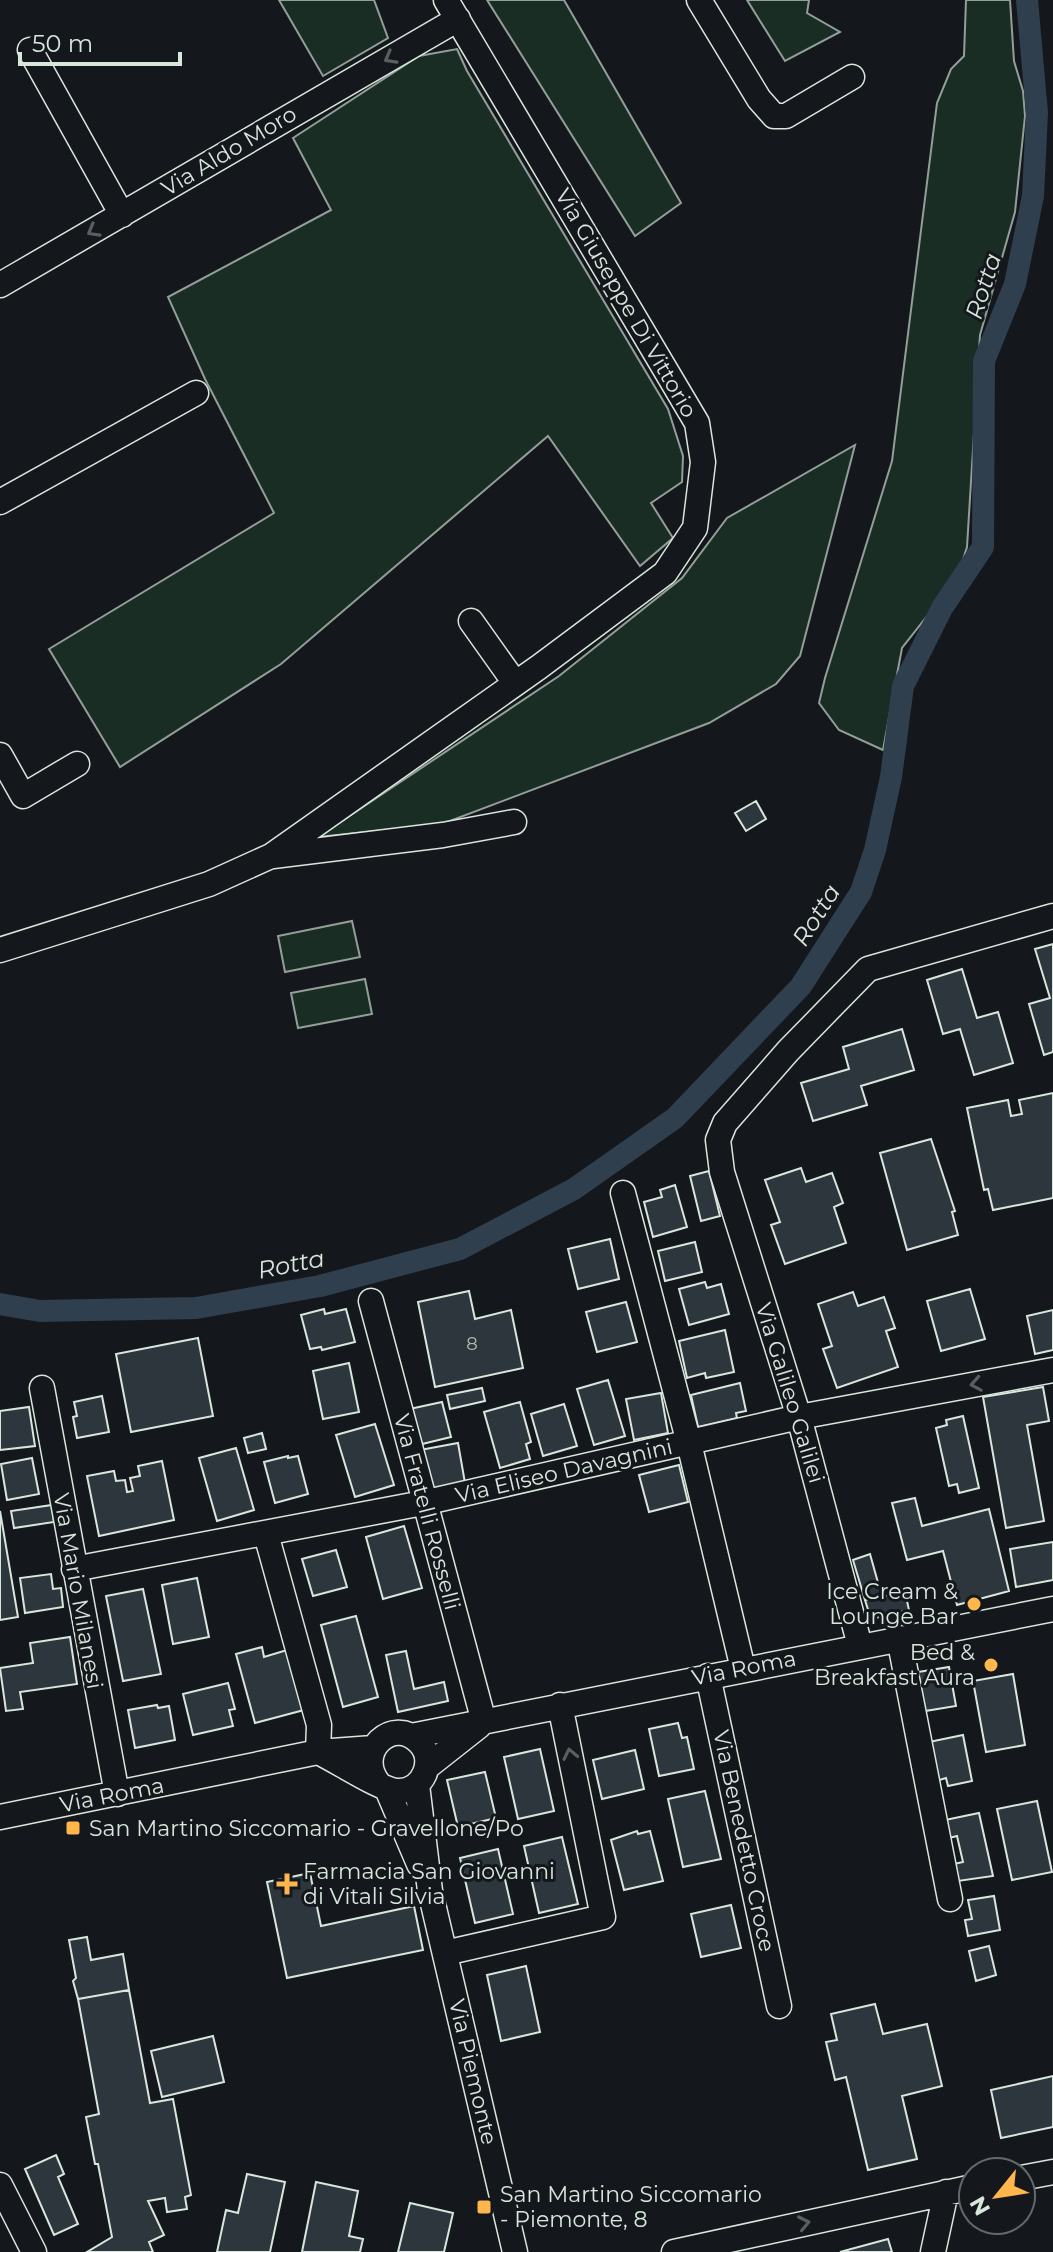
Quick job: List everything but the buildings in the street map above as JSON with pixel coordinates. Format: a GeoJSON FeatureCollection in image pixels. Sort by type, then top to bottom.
{"type":"FeatureCollection","features":[{"type":"Feature","properties":{"kind":"street"},"geometry":{"type":"LineString","coordinates":[[699,0],[759,99],[774,116],[786,116],[852,77]]}},
{"type":"Feature","properties":{"kind":"street","name":"Via Aldo Moro"},"geometry":{"type":"LineString","coordinates":[[0,285],[122,215],[452,9]]}},
{"type":"Feature","properties":{"kind":"street","name":"Via Giuseppe Di Vittorio"},"geometry":{"type":"LineString","coordinates":[[0,950],[209,884],[271,856],[665,573],[695,528],[703,462],[697,423],[452,9]]}},
{"type":"Feature","properties":{"kind":"street"},"geometry":{"type":"LineString","coordinates":[[30,50],[122,215]]}},
{"type":"Feature","properties":{"kind":"street"},"geometry":{"type":"LineString","coordinates":[[0,502],[196,393]]}},
{"type":"Feature","properties":{"kind":"street"},"geometry":{"type":"LineString","coordinates":[[471,621],[515,683]]}},
{"type":"Feature","properties":{"kind":"street"},"geometry":{"type":"LineString","coordinates":[[0,755],[23,796],[77,764]]}},
{"type":"Feature","properties":{"kind":"street","name":"Via Giuseppe Di Vittorio"},"geometry":{"type":"LineString","coordinates":[[271,856],[443,835],[514,822]]}},
{"type":"Feature","properties":{"kind":"street","name":"Via Galileo Galilei"},"geometry":{"type":"LineString","coordinates":[[860,1646],[799,1417],[722,1172],[718,1140],[725,1123],[788,1051],[868,969],[1053,916]]}},
{"type":"Feature","properties":{"kind":"street"},"geometry":{"type":"LineString","coordinates":[[623,1193],[689,1443],[743,1669]]}},
{"type":"Feature","properties":{"kind":"street","name":"Via Fratelli Rosselli"},"geometry":{"type":"LineString","coordinates":[[371,1301],[484,1722]]}},
{"type":"Feature","properties":{"kind":"street","name":"Via Eliseo Davagnini"},"geometry":{"type":"LineString","coordinates":[[74,1569],[423,1503],[799,1417],[1053,1370]]}},
{"type":"Feature","properties":{"kind":"street","name":"Via Mario Milanesi"},"geometry":{"type":"LineString","coordinates":[[42,1388],[117,1794]]}},
{"type":"Feature","properties":{"kind":"street"},"geometry":{"type":"LineString","coordinates":[[266,1534],[319,1725],[318,1752],[383,1786],[403,1791],[422,1776],[424,1749],[411,1736],[394,1734],[379,1741],[373,1748],[370,1767],[383,1786]]}},
{"type":"Feature","properties":{"kind":"street","name":"Via Roma"},"geometry":{"type":"LineString","coordinates":[[411,1736],[1053,1609]]}},
{"type":"Feature","properties":{"kind":"street"},"geometry":{"type":"LineString","coordinates":[[899,1638],[950,1899]]}},
{"type":"Feature","properties":{"kind":"street","name":"Via Benedetto Croce"},"geometry":{"type":"LineString","coordinates":[[708,1676],[779,2006]]}},
{"type":"Feature","properties":{"kind":"street"},"geometry":{"type":"LineString","coordinates":[[445,1953],[603,1917],[560,1705]]}},
{"type":"Feature","properties":{"kind":"street","name":"Via Roma"},"geometry":{"type":"LineString","coordinates":[[422,1776],[484,1722]]}},
{"type":"Feature","properties":{"kind":"street","name":"Via Roma"},"geometry":{"type":"LineString","coordinates":[[0,1817],[318,1752],[373,1748]]}},
{"type":"Feature","properties":{"kind":"street","name":"Via Piemonte"},"geometry":{"type":"LineString","coordinates":[[422,1776],[430,1891],[515,2252]]}},
{"type":"Feature","properties":{"kind":"street","name":"Via Piemonte"},"geometry":{"type":"LineString","coordinates":[[383,1786],[430,1891]]}},
{"type":"Feature","properties":{"kind":"street"},"geometry":{"type":"LineString","coordinates":[[0,2185],[34,2252]]}},
{"type":"Feature","properties":{"kind":"street"},"geometry":{"type":"LineString","coordinates":[[674,2252],[957,2190]]}},
{"type":"Feature","properties":{"kind":"street"},"geometry":{"type":"LineString","coordinates":[[933,2252],[946,2192]]}},
{"type":"Feature","properties":{"kind":"green space"},"geometry":{"type":"Polygon","coordinates":[[[279,0],[374,0],[388,38],[323,76],[279,0]]]}},
{"type":"Feature","properties":{"kind":"green space"},"geometry":{"type":"Polygon","coordinates":[[[487,0],[564,0],[681,203],[635,236],[487,0]]]}},
{"type":"Feature","properties":{"kind":"green space"},"geometry":{"type":"Polygon","coordinates":[[[747,0],[809,0],[807,13],[840,32],[785,61],[747,0]]]}},
{"type":"Feature","properties":{"kind":"green space"},"geometry":{"type":"Polygon","coordinates":[[[966,0],[1010,0],[1014,61],[1023,91],[1025,116],[1015,212],[980,335],[967,547],[957,578],[902,648],[883,750],[839,730],[819,703],[892,461],[937,103],[951,69],[964,56],[966,0]]]}},
{"type":"Feature","properties":{"kind":"green space"},"geometry":{"type":"Polygon","coordinates":[[[457,49],[467,71],[668,409],[683,456],[682,482],[651,503],[673,538],[640,566],[548,436],[281,664],[120,767],[49,649],[274,513],[205,379],[168,297],[331,210],[293,138],[419,56],[457,49]]]}},
{"type":"Feature","properties":{"kind":"green space"},"geometry":{"type":"Polygon","coordinates":[[[855,445],[800,656],[776,684],[709,723],[442,824],[318,837],[559,676],[682,578],[727,518],[855,445]]]}},
{"type":"Feature","properties":{"kind":"green space"},"geometry":{"type":"Polygon","coordinates":[[[352,921],[360,957],[285,972],[278,936],[352,921]]]}},
{"type":"Feature","properties":{"kind":"green space"},"geometry":{"type":"Polygon","coordinates":[[[365,979],[372,1014],[298,1028],[291,993],[365,979]]]}},
{"type":"Feature","properties":{"kind":"waterway","name":"Rotta"},"geometry":{"type":"LineString","coordinates":[[0,1304],[40,1311],[196,1308],[320,1286],[460,1249],[574,1189],[675,1118],[801,986],[861,892],[875,850],[891,777],[903,686],[942,608],[983,547],[984,361],[1015,284],[1033,196],[1037,113],[1027,0]]}},
{"type":"Feature","properties":{"kind":"place","name":"Ice Cream & Lounge Bar"},"geometry":{"type":"Point","coordinates":[974,1604]}},
{"type":"Feature","properties":{"kind":"place","name":"Bed & Breakfast Aura"},"geometry":{"type":"Point","coordinates":[991,1665]}},
{"type":"Feature","properties":{"kind":"place","name":"San Martino Siccomario - Gravellone/Po"},"geometry":{"type":"Point","coordinates":[73,1828]}},
{"type":"Feature","properties":{"kind":"place","name":"Farmacia San Giovanni di Vitali Silvia"},"geometry":{"type":"Point","coordinates":[287,1884]}},
{"type":"Feature","properties":{"kind":"place","name":"San Martino Siccomario - Piemonte, 8"},"geometry":{"type":"Point","coordinates":[484,2207]}}]}
